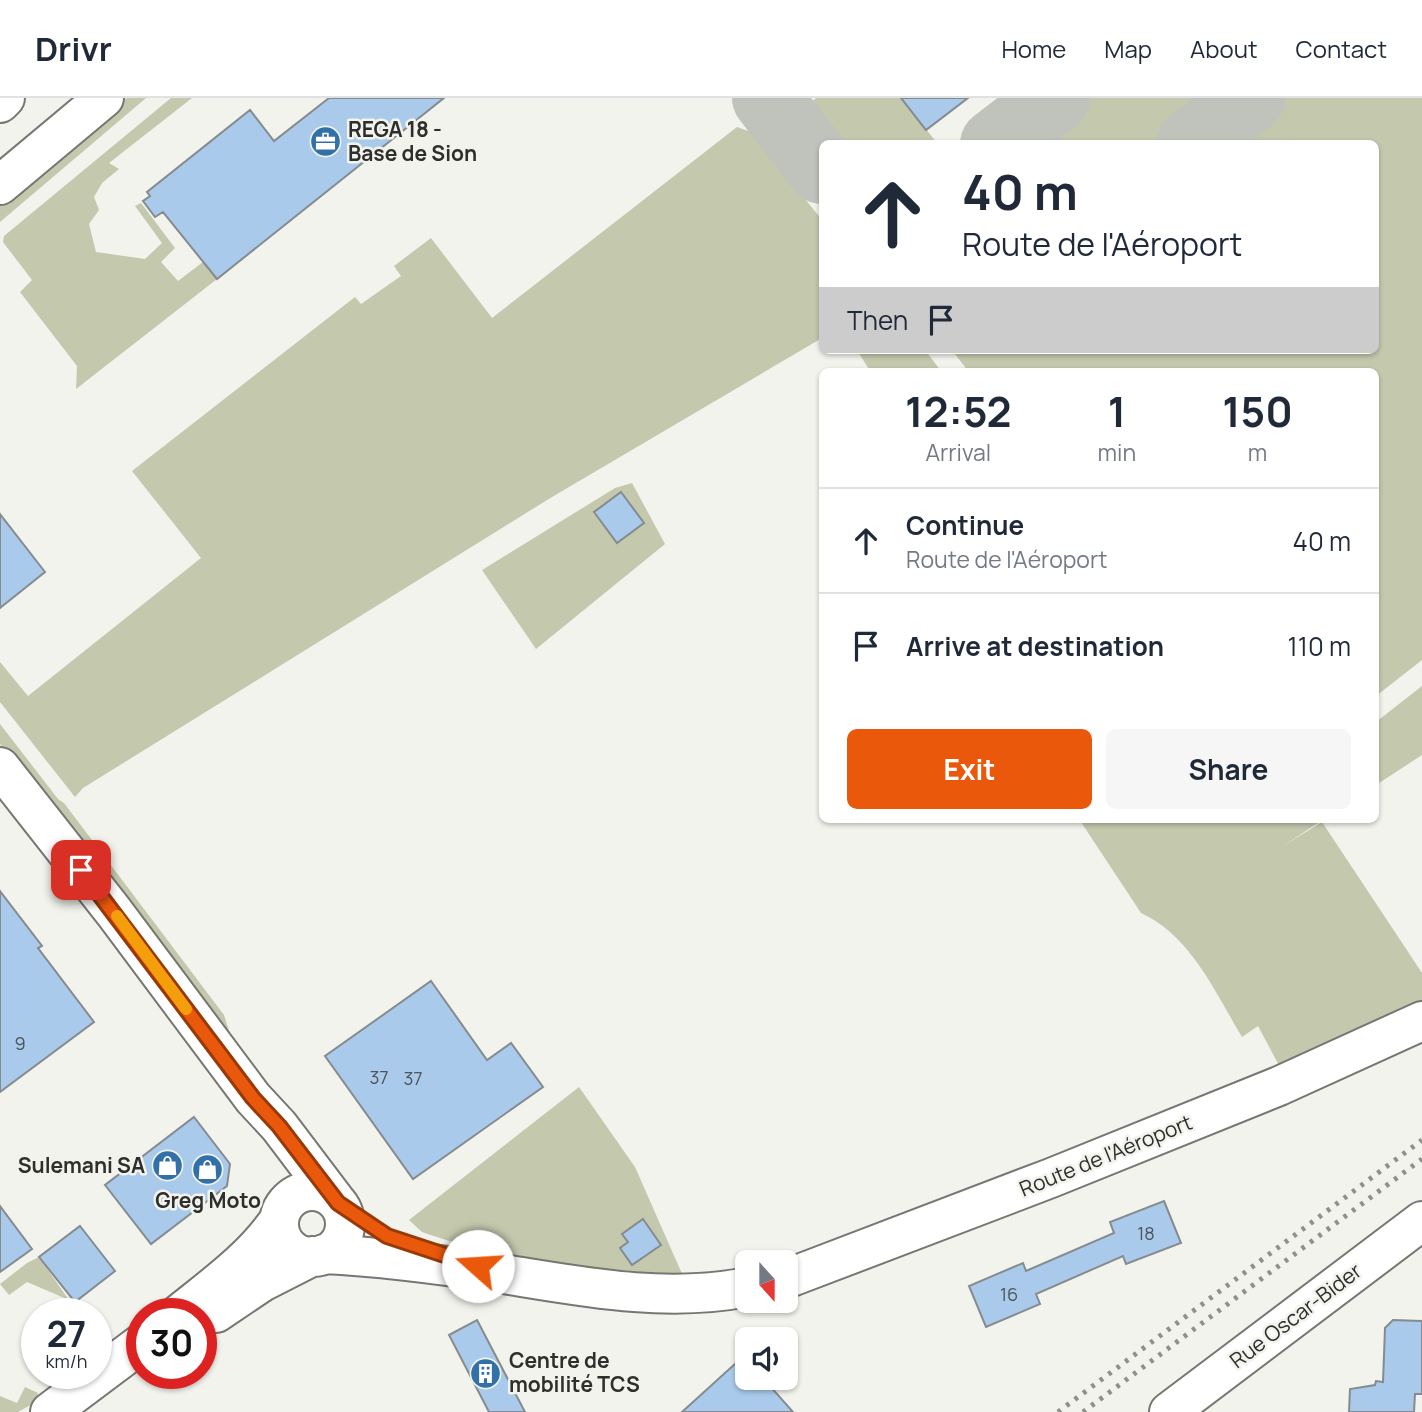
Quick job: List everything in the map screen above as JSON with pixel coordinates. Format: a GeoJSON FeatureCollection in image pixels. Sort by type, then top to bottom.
{"type":"FeatureCollection","features":[{"type":"Feature","properties":{"kind":"main road"},"geometry":{"type":"LineString","coordinates":[[0,103],[5,98]]}},
{"type":"Feature","properties":{"kind":"main road"},"geometry":{"type":"LineString","coordinates":[[0,185],[104,98]]}},
{"type":"Feature","properties":{"kind":"main road"},"geometry":{"type":"LineString","coordinates":[[0,767],[129,932],[260,1108],[287,1137],[343,1212],[344,1232],[333,1249],[262,1282],[217,1314]]}},
{"type":"Feature","properties":{"kind":"main road","name":"Route de l'Aéroport"},"geometry":{"type":"LineString","coordinates":[[798,1274],[1025,1188],[1279,1086],[1422,1021]]}},
{"type":"Feature","properties":{"kind":"main road"},"geometry":{"type":"LineString","coordinates":[[260,1108],[278,1151],[282,1184],[282,1239],[295,1252],[383,1257],[603,1290],[688,1294],[735,1288]]}},
{"type":"Feature","properties":{"kind":"main road"},"geometry":{"type":"LineString","coordinates":[[198,1298],[247,1258],[267,1237],[296,1195],[306,1191],[316,1191],[336,1202],[387,1236],[500,1273]]}},
{"type":"Feature","properties":{"kind":"main road","name":"Rue Oscar-Bider"},"geometry":{"type":"LineString","coordinates":[[1169,1412],[1422,1221]]}},
{"type":"Feature","properties":{"kind":"main road"},"geometry":{"type":"LineString","coordinates":[[50,1412],[126,1355]]}},
{"type":"Feature","properties":{"kind":"main road"},"geometry":{"type":"LineString","coordinates":[[89,1412],[126,1383]]}},
{"type":"Feature","properties":{"kind":"green space"},"geometry":{"type":"Polygon","coordinates":[[[127,98],[146,98],[0,222],[0,206],[30,177],[127,98]]]}},
{"type":"Feature","properties":{"kind":"green space"},"geometry":{"type":"Polygon","coordinates":[[[171,98],[192,98],[109,163],[119,169],[102,183],[94,197],[99,210],[89,224],[96,252],[145,259],[162,243],[135,206],[141,203],[175,248],[161,262],[178,281],[203,262],[217,279],[76,389],[77,366],[20,292],[32,280],[3,242],[4,236],[171,98]]]}},
{"type":"Feature","properties":{"kind":"green space"},"geometry":{"type":"Polygon","coordinates":[[[816,98],[901,98],[935,140],[838,140],[809,104],[816,98]]]}},
{"type":"Feature","properties":{"kind":"green space"},"geometry":{"type":"Polygon","coordinates":[[[1084,98],[1219,98],[1164,140],[1028,140],[1084,98]]]}},
{"type":"Feature","properties":{"kind":"green space"},"geometry":{"type":"Polygon","coordinates":[[[1281,98],[1422,98],[1422,660],[1379,694],[1379,368],[966,368],[955,354],[1379,354],[1379,140],[1226,140],[1281,98]]]}},
{"type":"Feature","properties":{"kind":"green space"},"geometry":{"type":"Polygon","coordinates":[[[737,127],[751,132],[819,216],[819,340],[552,497],[83,788],[75,797],[0,702],[0,662],[28,696],[201,558],[132,471],[355,297],[361,304],[401,276],[394,266],[431,238],[492,318],[737,127]]]}},
{"type":"Feature","properties":{"kind":"green space"},"geometry":{"type":"Polygon","coordinates":[[[859,354],[928,354],[939,368],[868,368],[859,354]]]}},
{"type":"Feature","properties":{"kind":"green space"},"geometry":{"type":"Polygon","coordinates":[[[632,483],[665,544],[536,649],[482,570],[615,488],[632,483]]]}},
{"type":"Feature","properties":{"kind":"green space"},"geometry":{"type":"Polygon","coordinates":[[[1422,686],[1422,755],[1379,783],[1379,720],[1422,686]]]}},
{"type":"Feature","properties":{"kind":"green space"},"geometry":{"type":"Polygon","coordinates":[[[0,724],[58,799],[64,803],[224,1015],[233,1043],[228,1042],[0,744],[0,724]]]}},
{"type":"Feature","properties":{"kind":"green space"},"geometry":{"type":"Polygon","coordinates":[[[1082,823],[1318,823],[1283,846],[1323,823],[1422,973],[1422,1004],[1283,1073],[1258,1026],[1242,1037],[1188,950],[1159,923],[1141,913],[1082,823]]]}},
{"type":"Feature","properties":{"kind":"green space"},"geometry":{"type":"Polygon","coordinates":[[[579,1087],[635,1167],[683,1276],[634,1275],[473,1249],[422,1232],[409,1220],[579,1087]]]}},
{"type":"Feature","properties":{"kind":"green space"},"geometry":{"type":"Polygon","coordinates":[[[39,1257],[68,1298],[27,1282],[9,1295],[0,1284],[39,1257]]]}},
{"type":"Feature","properties":{"kind":"green space"},"geometry":{"type":"Polygon","coordinates":[[[24,1389],[38,1393],[36,1402],[18,1412],[0,1412],[0,1396],[17,1403],[24,1389]]]}},
{"type":"Feature","properties":{"kind":"building"},"geometry":{"type":"Polygon","coordinates":[[[329,98],[444,98],[217,279],[163,212],[155,217],[143,201],[150,196],[147,192],[250,110],[274,141],[329,98]]]}},
{"type":"Feature","properties":{"kind":"building"},"geometry":{"type":"Polygon","coordinates":[[[901,98],[968,98],[926,130],[901,98]]]}},
{"type":"Feature","properties":{"kind":"building"},"geometry":{"type":"Polygon","coordinates":[[[621,492],[644,523],[617,543],[594,512],[621,492]]]}},
{"type":"Feature","properties":{"kind":"building"},"geometry":{"type":"Polygon","coordinates":[[[0,514],[45,572],[0,608],[0,514]]]}},
{"type":"Feature","properties":{"kind":"building"},"geometry":{"type":"Polygon","coordinates":[[[0,891],[42,946],[38,948],[94,1022],[0,1092],[0,891]]]}},
{"type":"Feature","properties":{"kind":"building"},"geometry":{"type":"Polygon","coordinates":[[[431,981],[487,1060],[511,1043],[543,1087],[413,1179],[325,1056],[431,981]]]}},
{"type":"Feature","properties":{"kind":"building"},"geometry":{"type":"Polygon","coordinates":[[[194,1117],[230,1164],[227,1186],[151,1244],[105,1185],[194,1117]]]}},
{"type":"Feature","properties":{"kind":"building"},"geometry":{"type":"Polygon","coordinates":[[[1164,1201],[1181,1243],[1126,1264],[1123,1256],[1036,1294],[1040,1304],[986,1327],[969,1286],[1023,1263],[1026,1271],[1114,1233],[1110,1222],[1164,1201]]]}},
{"type":"Feature","properties":{"kind":"building"},"geometry":{"type":"Polygon","coordinates":[[[0,1206],[32,1249],[0,1272],[0,1206]]]}},
{"type":"Feature","properties":{"kind":"building"},"geometry":{"type":"Polygon","coordinates":[[[643,1219],[661,1245],[632,1265],[620,1248],[628,1242],[622,1234],[643,1219]]]}},
{"type":"Feature","properties":{"kind":"building"},"geometry":{"type":"Polygon","coordinates":[[[80,1226],[115,1271],[80,1298],[72,1298],[39,1257],[80,1226]]]}},
{"type":"Feature","properties":{"kind":"building","name":"Centre de mobilité TCS"},"geometry":{"type":"Polygon","coordinates":[[[477,1320],[525,1412],[489,1412],[449,1335],[477,1320]]]}},
{"type":"Feature","properties":{"kind":"building"},"geometry":{"type":"Polygon","coordinates":[[[1393,1320],[1422,1321],[1422,1394],[1415,1394],[1414,1412],[1349,1412],[1350,1389],[1375,1385],[1376,1381],[1383,1382],[1385,1328],[1393,1320]]]}},
{"type":"Feature","properties":{"kind":"building"},"geometry":{"type":"Polygon","coordinates":[[[735,1364],[735,1390],[774,1390],[793,1412],[682,1412],[735,1364]]]}},
{"type":"Feature","properties":{"kind":"taxiway"},"geometry":{"type":"LineString","coordinates":[[767,98],[819,165]]}},
{"type":"Feature","properties":{"kind":"taxiway"},"geometry":{"type":"LineString","coordinates":[[1000,140],[1055,98]]}},
{"type":"Feature","properties":{"kind":"taxiway"},"geometry":{"type":"LineString","coordinates":[[1196,140],[1250,98]]}},
{"type":"Feature","properties":{"kind":"railway"},"geometry":{"type":"LineString","coordinates":[[1058,1412],[1422,1140]]}},
{"type":"Feature","properties":{"kind":"railway"},"geometry":{"type":"LineString","coordinates":[[1083,1412],[1422,1159]]}},
{"type":"Feature","properties":{"kind":"slow traffic"},"geometry":{"type":"LineString","coordinates":[[117,916],[186,1009]]}},
{"type":"Feature","properties":{"kind":"place","name":"REGA 18 - Base de Sion"},"geometry":{"type":"Point","coordinates":[325,142]}},
{"type":"Feature","properties":{"kind":"place","name":"Sulemani SA"},"geometry":{"type":"Point","coordinates":[168,1166]}},
{"type":"Feature","properties":{"kind":"place","name":"Greg Moto"},"geometry":{"type":"Point","coordinates":[208,1169]}},
{"type":"Feature","properties":{"kind":"place","name":"Centre de mobilité TCS"},"geometry":{"type":"Point","coordinates":[486,1373]}},
{"type":"Feature","properties":{"kind":"route"},"geometry":{"type":"LineString","coordinates":[[81,870],[260,1108],[279,1126],[338,1203],[387,1236],[478,1266]]}}]}
